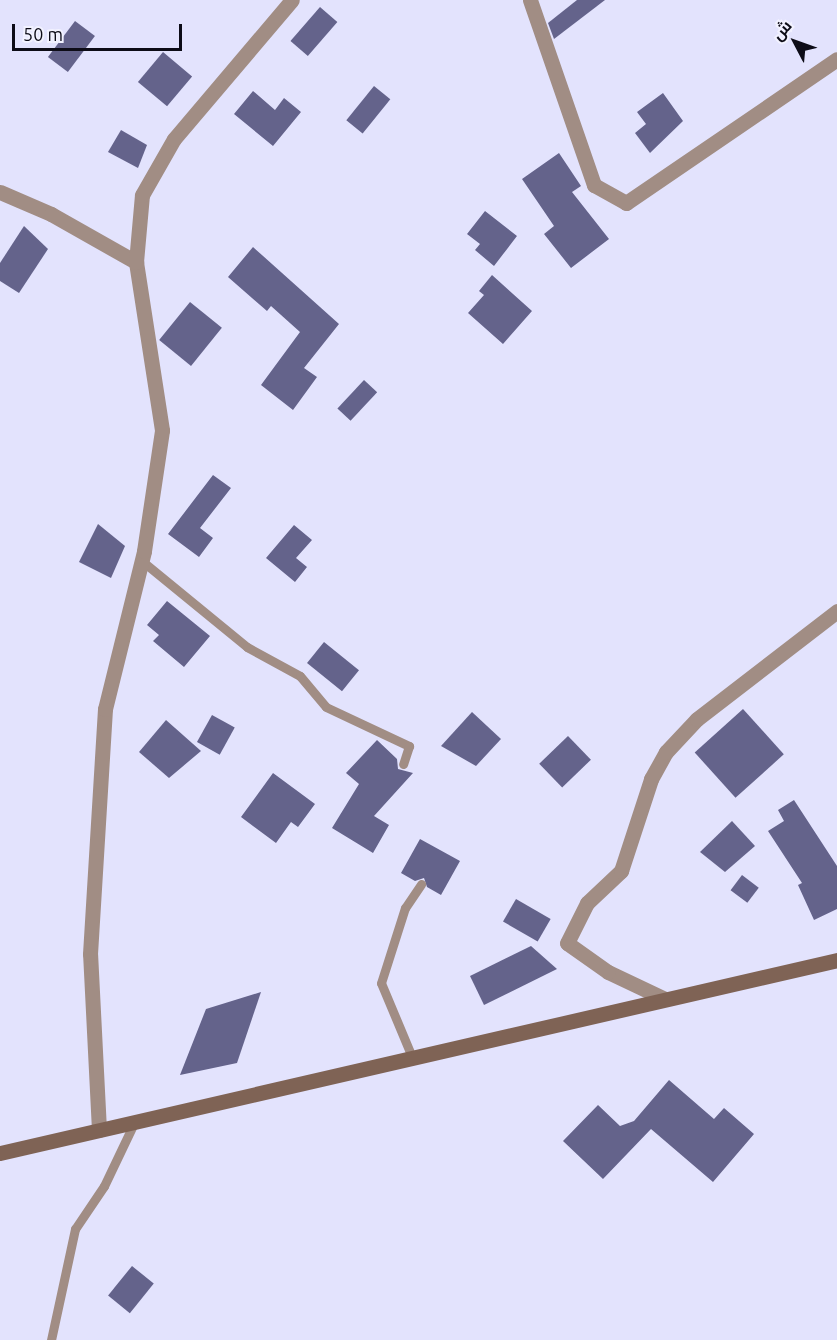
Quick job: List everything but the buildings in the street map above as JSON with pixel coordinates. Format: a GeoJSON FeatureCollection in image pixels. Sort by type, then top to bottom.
{"type":"FeatureCollection","features":[{"type":"Feature","properties":{"kind":"main road"},"geometry":{"type":"LineString","coordinates":[[0,1153],[837,960]]}},
{"type":"Feature","properties":{"kind":"street"},"geometry":{"type":"LineString","coordinates":[[99,1130],[90,954],[97,793],[105,709],[142,561],[162,430],[136,262],[142,195],[174,139],[292,0]]}},
{"type":"Feature","properties":{"kind":"street"},"geometry":{"type":"LineString","coordinates":[[530,0],[594,184],[626,203],[837,59]]}},
{"type":"Feature","properties":{"kind":"street"},"geometry":{"type":"LineString","coordinates":[[0,192],[51,214],[136,262]]}},
{"type":"Feature","properties":{"kind":"street"},"geometry":{"type":"LineString","coordinates":[[666,999],[608,972],[567,943],[587,903],[621,871],[651,779],[666,752],[697,719],[837,611]]}},
{"type":"Feature","properties":{"kind":"lane"},"geometry":{"type":"LineString","coordinates":[[142,561],[247,647],[300,676],[326,707],[409,746],[403,764]]}},
{"type":"Feature","properties":{"kind":"lane"},"geometry":{"type":"LineString","coordinates":[[412,1057],[381,983],[405,908],[421,884]]}},
{"type":"Feature","properties":{"kind":"lane"},"geometry":{"type":"LineString","coordinates":[[51,1340],[75,1229],[104,1186],[135,1121]]}}]}
